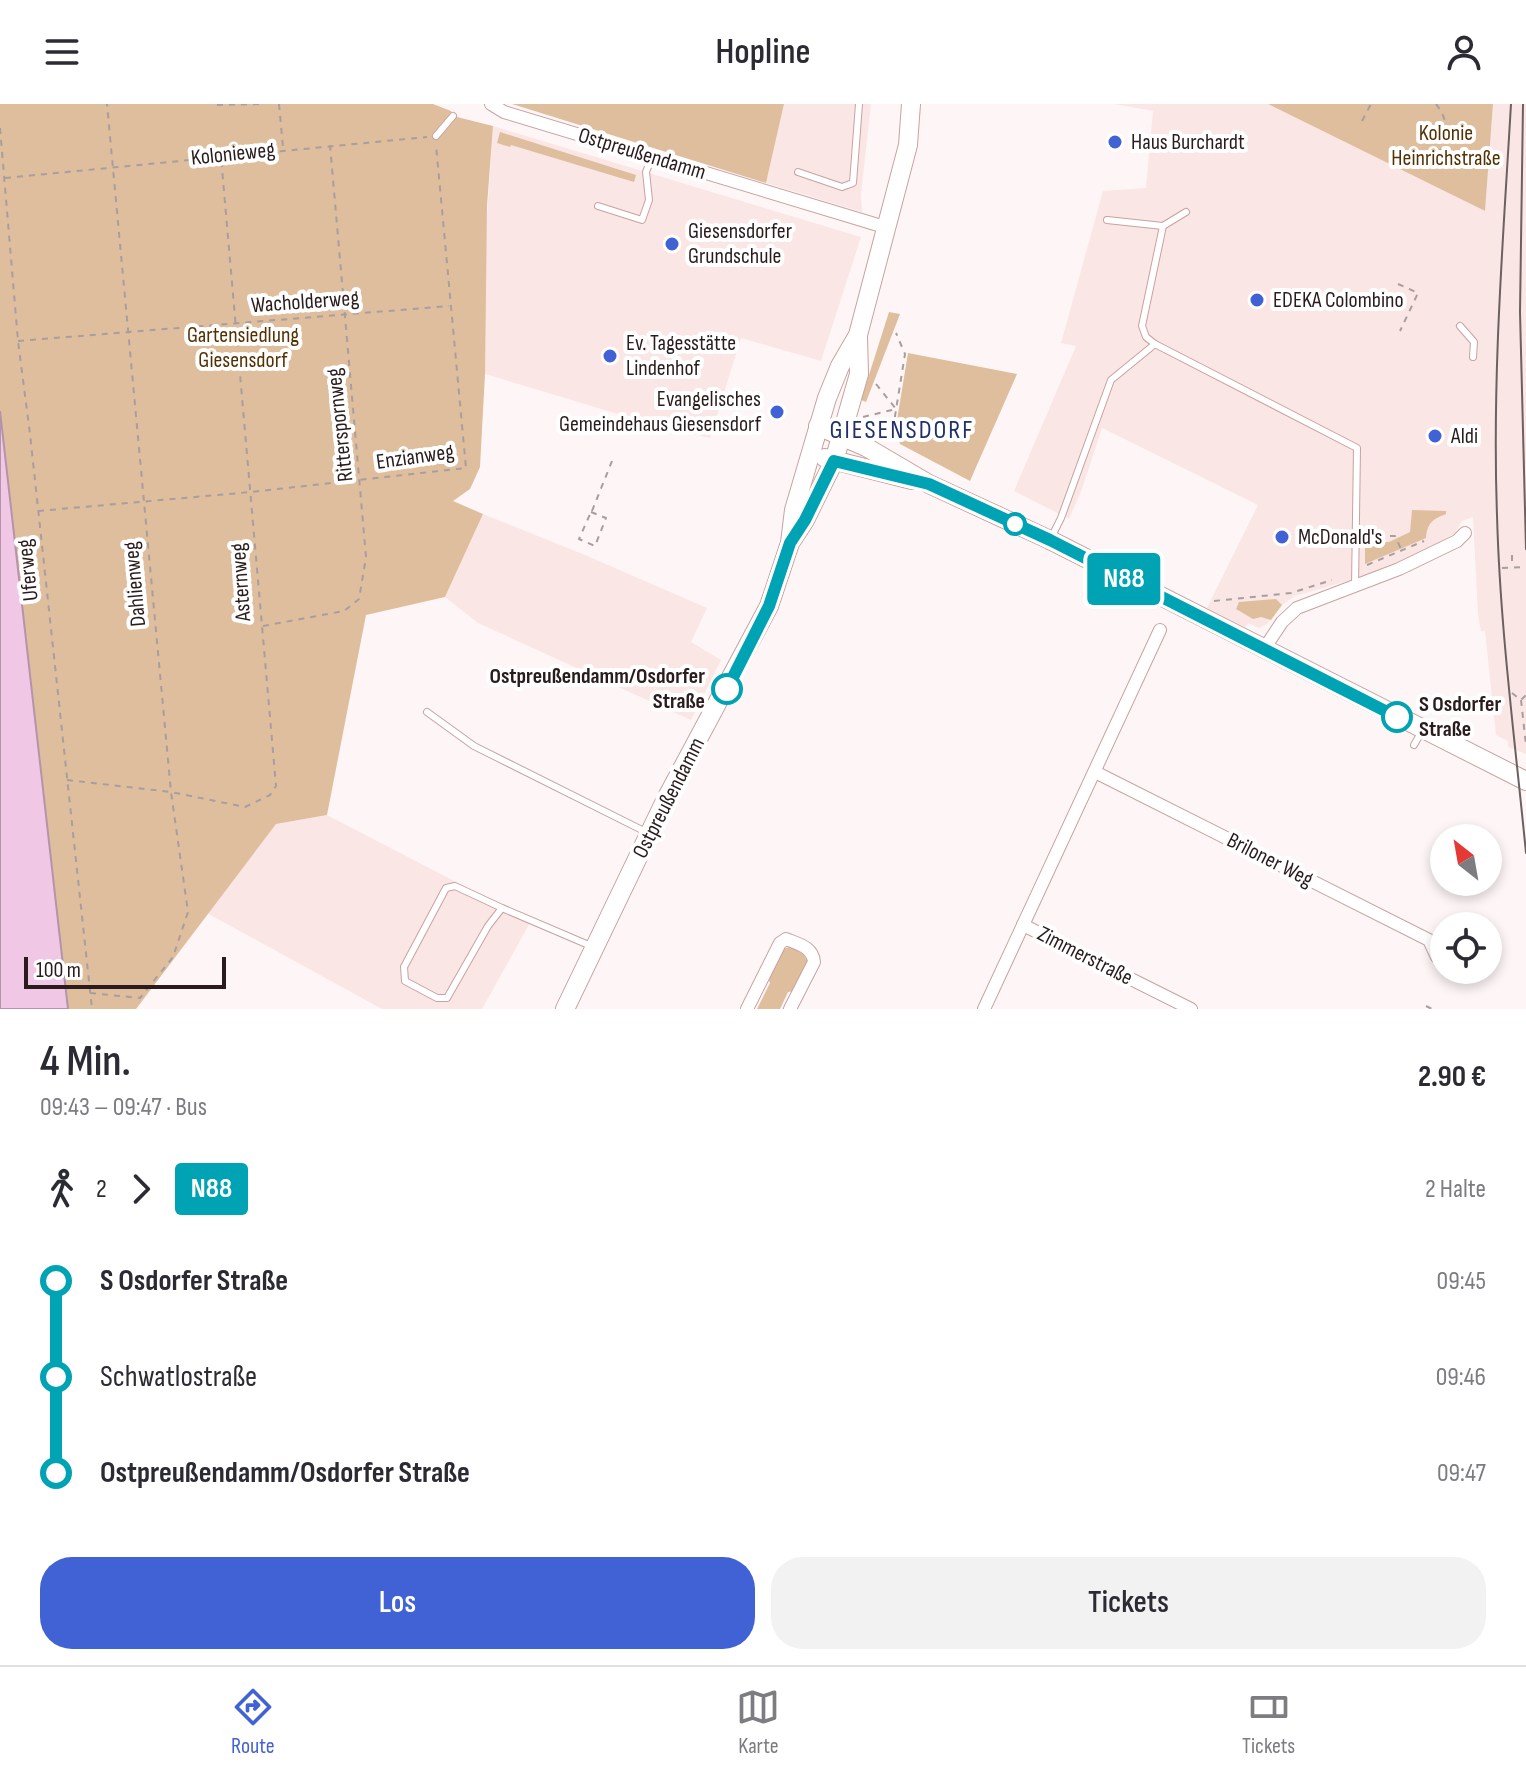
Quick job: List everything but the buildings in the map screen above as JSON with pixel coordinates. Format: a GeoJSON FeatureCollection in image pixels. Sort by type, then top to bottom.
{"type":"FeatureCollection","features":[{"type":"Feature","properties":{"kind":"main road","name":"Ostpreußendamm"},"geometry":{"type":"LineString","coordinates":[[565,1009],[649,834],[759,627],[778,584],[790,543],[794,510],[818,426],[840,366],[858,335],[888,228],[908,145],[911,104]]}},
{"type":"Feature","properties":{"kind":"main road","name":"Ostpreußendamm"},"geometry":{"type":"LineString","coordinates":[[790,543],[834,461],[859,374],[858,335]]}},
{"type":"Feature","properties":{"kind":"main road"},"geometry":{"type":"LineString","coordinates":[[818,426],[840,434],[929,484],[1050,540],[1264,649],[1418,738],[1526,781]]}},
{"type":"Feature","properties":{"kind":"main road"},"geometry":{"type":"LineString","coordinates":[[811,454],[929,484]]}},
{"type":"Feature","properties":{"kind":"street","name":"Ostpreußendamm"},"geometry":{"type":"LineString","coordinates":[[491,104],[504,112],[888,228]]}},
{"type":"Feature","properties":{"kind":"street"},"geometry":{"type":"LineString","coordinates":[[1264,649],[1293,611],[1420,560],[1457,541],[1465,533]]}},
{"type":"Feature","properties":{"kind":"street"},"geometry":{"type":"LineString","coordinates":[[984,1009],[1160,630]]}},
{"type":"Feature","properties":{"kind":"street","name":"Briloner Weg"},"geometry":{"type":"LineString","coordinates":[[1095,772],[1430,942]]}},
{"type":"Feature","properties":{"kind":"street","name":"Zimmerstraße"},"geometry":{"type":"LineString","coordinates":[[1023,925],[1191,1009]]}},
{"type":"Feature","properties":{"kind":"street"},"geometry":{"type":"LineString","coordinates":[[747,1009],[780,943],[786,939],[814,955],[814,962],[790,1009]]}},
{"type":"Feature","properties":{"kind":"lane"},"geometry":{"type":"LineString","coordinates":[[798,172],[842,187],[853,183],[859,104]]}},
{"type":"Feature","properties":{"kind":"lane"},"geometry":{"type":"LineString","coordinates":[[436,136],[453,116]]}},
{"type":"Feature","properties":{"kind":"lane"},"geometry":{"type":"LineString","coordinates":[[598,206],[642,220],[649,200],[646,172],[652,157]]}},
{"type":"Feature","properties":{"kind":"lane"},"geometry":{"type":"LineString","coordinates":[[1107,220],[1163,226],[1186,212]]}},
{"type":"Feature","properties":{"kind":"lane"},"geometry":{"type":"LineString","coordinates":[[1163,226],[1142,326],[1146,337],[1357,448],[1355,587]]}},
{"type":"Feature","properties":{"kind":"lane"},"geometry":{"type":"LineString","coordinates":[[1460,326],[1474,342],[1473,357]]}},
{"type":"Feature","properties":{"kind":"lane"},"geometry":{"type":"LineString","coordinates":[[1050,540],[1061,518],[1111,380],[1155,344]]}},
{"type":"Feature","properties":{"kind":"lane"},"geometry":{"type":"LineString","coordinates":[[427,712],[474,746],[649,834]]}},
{"type":"Feature","properties":{"kind":"lane"},"geometry":{"type":"LineString","coordinates":[[502,908],[447,998],[437,998],[405,981],[404,967],[446,888],[455,886],[594,948]]}},
{"type":"Feature","properties":{"kind":"path","name":"Dahlienweg"},"geometry":{"type":"LineString","coordinates":[[90,993],[140,998],[173,957],[188,912],[171,792],[107,104]]}},
{"type":"Feature","properties":{"kind":"path"},"geometry":{"type":"LineString","coordinates":[[217,105],[263,104]]}},
{"type":"Feature","properties":{"kind":"path"},"geometry":{"type":"LineString","coordinates":[[279,104],[284,149]]}},
{"type":"Feature","properties":{"kind":"path"},"geometry":{"type":"LineString","coordinates":[[1362,121],[1371,104]]}},
{"type":"Feature","properties":{"kind":"path"},"geometry":{"type":"LineString","coordinates":[[1436,104],[1447,119],[1446,139],[1440,151]]}},
{"type":"Feature","properties":{"kind":"path","name":"Uferweg"},"geometry":{"type":"LineString","coordinates":[[0,128],[18,341],[92,1009]]}},
{"type":"Feature","properties":{"kind":"path","name":"Kolonieweg"},"geometry":{"type":"LineString","coordinates":[[5,178],[436,136]]}},
{"type":"Feature","properties":{"kind":"path","name":"Enzianweg"},"geometry":{"type":"LineString","coordinates":[[38,511],[362,481],[466,468],[436,136]]}},
{"type":"Feature","properties":{"kind":"path","name":"Ritterspornweg"},"geometry":{"type":"LineString","coordinates":[[260,626],[344,611],[359,599],[366,557],[362,481],[330,144]]}},
{"type":"Feature","properties":{"kind":"path","name":"Asternweg"},"geometry":{"type":"LineString","coordinates":[[66,780],[171,792],[245,807],[270,795],[276,786],[221,157]]}},
{"type":"Feature","properties":{"kind":"path"},"geometry":{"type":"LineString","coordinates":[[1398,284],[1418,293],[1400,331]]}},
{"type":"Feature","properties":{"kind":"path","name":"Wacholderweg"},"geometry":{"type":"LineString","coordinates":[[18,341],[451,306]]}},
{"type":"Feature","properties":{"kind":"path"},"geometry":{"type":"LineString","coordinates":[[891,442],[905,354],[896,333]]}},
{"type":"Feature","properties":{"kind":"path"},"geometry":{"type":"LineString","coordinates":[[876,384],[896,409]]}},
{"type":"Feature","properties":{"kind":"path"},"geometry":{"type":"LineString","coordinates":[[862,418],[896,409]]}},
{"type":"Feature","properties":{"kind":"path"},"geometry":{"type":"LineString","coordinates":[[591,512],[606,518],[595,546],[579,539],[612,461]]}},
{"type":"Feature","properties":{"kind":"path"},"geometry":{"type":"LineString","coordinates":[[1390,536],[1395,536],[1402,550]]}},
{"type":"Feature","properties":{"kind":"path"},"geometry":{"type":"LineString","coordinates":[[1512,555],[1512,568]]}},
{"type":"Feature","properties":{"kind":"path"},"geometry":{"type":"LineString","coordinates":[[1502,568],[1523,567]]}},
{"type":"Feature","properties":{"kind":"path"},"geometry":{"type":"LineString","coordinates":[[1214,601],[1237,599]]}},
{"type":"Feature","properties":{"kind":"path"},"geometry":{"type":"LineString","coordinates":[[1512,693],[1521,700],[1526,745]]}},
{"type":"Feature","properties":{"kind":"path"},"geometry":{"type":"LineString","coordinates":[[1521,700],[1526,695]]}},
{"type":"Feature","properties":{"kind":"path"},"geometry":{"type":"LineString","coordinates":[[1426,1006],[1432,1009]]}},
{"type":"Feature","properties":{"kind":"shaded area"},"geometry":{"type":"Polygon","coordinates":[[[784,104],[871,104],[861,194],[862,212],[766,183],[784,104]]]}},
{"type":"Feature","properties":{"kind":"shaded area"},"geometry":{"type":"Polygon","coordinates":[[[1114,104],[1268,104],[1485,211],[1493,104],[1526,104],[1526,754],[1508,747],[1508,741],[1496,735],[1485,631],[1481,631],[1478,614],[1473,517],[1462,521],[1455,533],[1427,550],[1368,575],[1295,596],[1259,628],[1248,623],[1245,627],[1207,608],[1258,505],[1102,428],[1069,519],[1014,491],[1076,346],[1061,343],[1103,191],[1146,188],[1153,111],[1114,104]]]}},
{"type":"Feature","properties":{"kind":"shaded area","name":"Giesensdorfer Grundschule"},"geometry":{"type":"Polygon","coordinates":[[[493,126],[861,237],[821,361],[741,338],[710,438],[655,425],[485,374],[485,250],[493,126]]]}},
{"type":"Feature","properties":{"kind":"shaded area"},"geometry":{"type":"Polygon","coordinates":[[[0,411],[68,1009],[0,1009],[0,411]]]}},
{"type":"Feature","properties":{"kind":"shaded area"},"geometry":{"type":"Polygon","coordinates":[[[483,514],[707,608],[691,642],[721,660],[691,720],[478,623],[445,597],[483,514]]]}},
{"type":"Feature","properties":{"kind":"shaded area"},"geometry":{"type":"Polygon","coordinates":[[[327,815],[531,921],[482,1009],[382,1009],[207,913],[276,824],[327,815]]]}},
{"type":"Feature","properties":{"kind":"green space","name":"Gartensiedlung Giesensdorf"},"geometry":{"type":"Polygon","coordinates":[[[0,104],[433,104],[451,111],[453,116],[493,126],[487,206],[485,374],[480,467],[470,489],[453,501],[483,514],[445,597],[366,615],[327,815],[276,824],[136,1009],[68,1009],[0,411],[0,104]]]}},
{"type":"Feature","properties":{"kind":"green space"},"geometry":{"type":"Polygon","coordinates":[[[512,104],[784,104],[766,183],[512,104]]]}},
{"type":"Feature","properties":{"kind":"green space","name":"Kolonie Heinrichstraße"},"geometry":{"type":"Polygon","coordinates":[[[1268,104],[1493,104],[1485,211],[1268,104]]]}},
{"type":"Feature","properties":{"kind":"green space"},"geometry":{"type":"Polygon","coordinates":[[[500,132],[636,175],[634,182],[497,143],[500,132]]]}},
{"type":"Feature","properties":{"kind":"green space"},"geometry":{"type":"Polygon","coordinates":[[[889,312],[900,314],[866,402],[861,400],[889,312]]]}},
{"type":"Feature","properties":{"kind":"green space"},"geometry":{"type":"Polygon","coordinates":[[[908,353],[1017,374],[970,481],[900,444],[896,426],[908,353]]]}},
{"type":"Feature","properties":{"kind":"green space"},"geometry":{"type":"Polygon","coordinates":[[[1412,510],[1446,511],[1446,514],[1432,522],[1426,538],[1365,564],[1365,541],[1389,542],[1410,532],[1412,510]]]}},
{"type":"Feature","properties":{"kind":"green space"},"geometry":{"type":"Polygon","coordinates":[[[1276,599],[1282,605],[1271,620],[1261,617],[1253,619],[1236,609],[1239,602],[1276,599]]]}},
{"type":"Feature","properties":{"kind":"green space"},"geometry":{"type":"Polygon","coordinates":[[[790,947],[803,954],[809,963],[795,991],[788,992],[780,1009],[757,1009],[770,983],[767,975],[783,949],[790,947]]]}},
{"type":"Feature","properties":{"kind":"tram line"},"geometry":{"type":"LineString","coordinates":[[1511,104],[1499,310],[1496,464],[1501,600],[1526,853]]}},
{"type":"Feature","properties":{"kind":"tram line"},"geometry":{"type":"LineString","coordinates":[[1523,104],[1520,312],[1526,549]]}},
{"type":"Feature","properties":{"kind":"bus line","name":"N88"},"geometry":{"type":"LineString","coordinates":[[727,689],[769,606],[790,543],[824,485],[834,461],[929,484],[1050,540],[1397,717]]}},
{"type":"Feature","properties":{"kind":"place","name":"Haus Burchardt"},"geometry":{"type":"Point","coordinates":[1115,142]}},
{"type":"Feature","properties":{"kind":"place","name":"Giesensdorfer Grundschule"},"geometry":{"type":"Point","coordinates":[672,244]}},
{"type":"Feature","properties":{"kind":"place","name":"EDEKA Colombino"},"geometry":{"type":"Point","coordinates":[1257,300]}},
{"type":"Feature","properties":{"kind":"place","name":"Ev. Tagesstätte Lindenhof"},"geometry":{"type":"Point","coordinates":[610,356]}},
{"type":"Feature","properties":{"kind":"place","name":"Evangelisches Gemeindehaus Giesensdorf"},"geometry":{"type":"Point","coordinates":[777,412]}},
{"type":"Feature","properties":{"kind":"place","name":"Aldi"},"geometry":{"type":"Point","coordinates":[1435,436]}},
{"type":"Feature","properties":{"kind":"place","name":"McDonald's"},"geometry":{"type":"Point","coordinates":[1282,537]}},
{"type":"Feature","properties":{"kind":"place","name":"Ostpreußendamm/Osdorfer Straße"},"geometry":{"type":"Point","coordinates":[727,689]}},
{"type":"Feature","properties":{"kind":"place","name":"S Osdorfer Straße"},"geometry":{"type":"Point","coordinates":[1397,717]}},
{"type":"Feature","properties":{"kind":"district","name":"GIESENSDORF"},"geometry":{"type":"Point","coordinates":[902,430]}}]}
